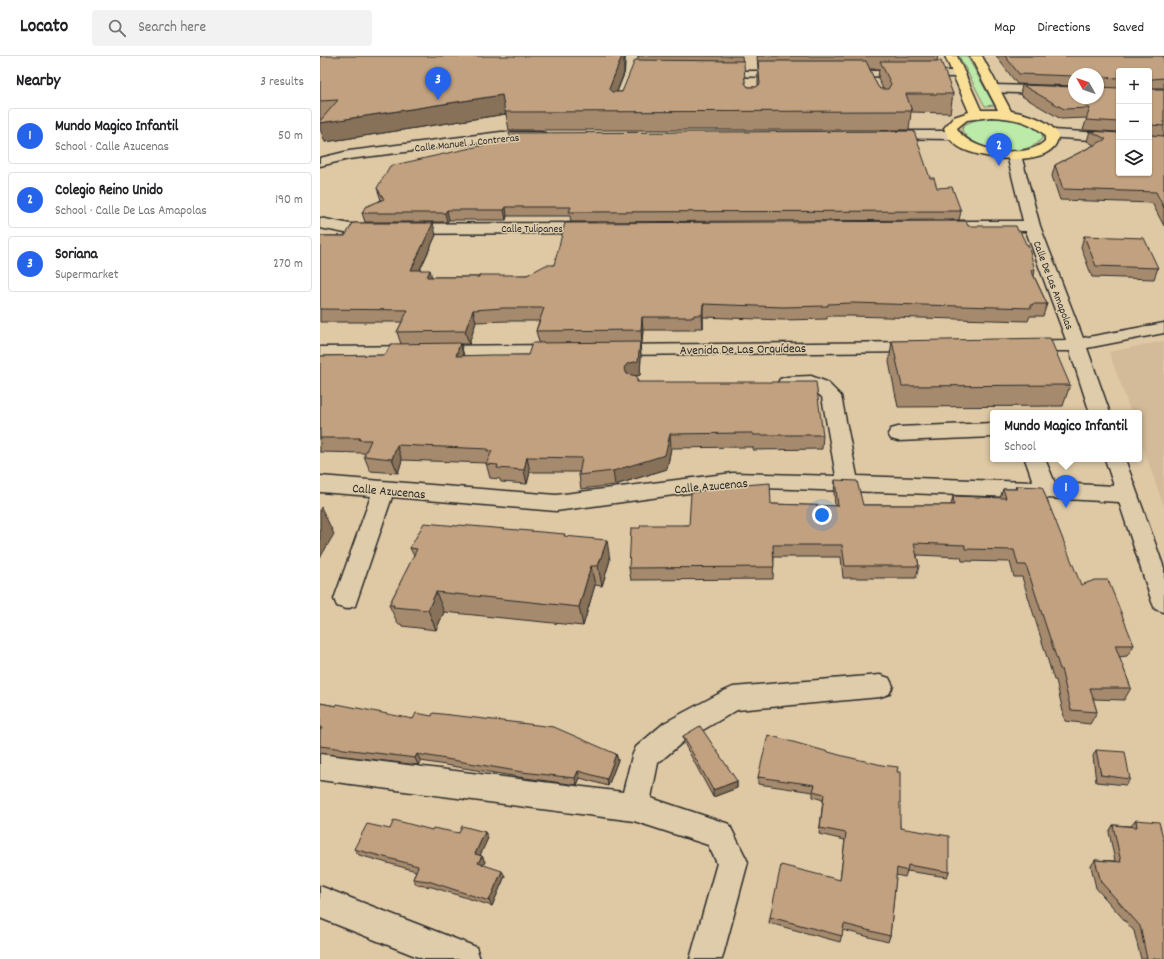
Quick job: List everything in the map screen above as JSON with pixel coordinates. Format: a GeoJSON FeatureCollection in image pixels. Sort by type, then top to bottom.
{"type":"FeatureCollection","features":[{"type":"Feature","properties":{"kind":"main road"},"geometry":{"type":"LineString","coordinates":[[951,56],[976,114]]}},
{"type":"Feature","properties":{"kind":"main road"},"geometry":{"type":"LineString","coordinates":[[976,56],[1006,114]]}},
{"type":"Feature","properties":{"kind":"main road"},"geometry":{"type":"LineString","coordinates":[[976,114],[1006,114],[1027,118],[1043,125],[1052,134],[1052,142],[1045,149],[1032,153],[1014,155],[994,154],[974,150],[960,143],[951,135],[950,128],[954,122],[963,117],[976,114]]}},
{"type":"Feature","properties":{"kind":"street"},"geometry":{"type":"LineString","coordinates":[[618,106],[635,73],[632,56]]}},
{"type":"Feature","properties":{"kind":"street"},"geometry":{"type":"LineString","coordinates":[[702,74],[750,68],[797,74]]}},
{"type":"Feature","properties":{"kind":"street"},"geometry":{"type":"LineString","coordinates":[[750,68],[751,88]]}},
{"type":"Feature","properties":{"kind":"street"},"geometry":{"type":"LineString","coordinates":[[829,74],[960,74]]}},
{"type":"Feature","properties":{"kind":"street"},"geometry":{"type":"LineString","coordinates":[[869,74],[874,86]]}},
{"type":"Feature","properties":{"kind":"street"},"geometry":{"type":"LineString","coordinates":[[994,89],[1068,91]]}},
{"type":"Feature","properties":{"kind":"street"},"geometry":{"type":"LineString","coordinates":[[1052,134],[1116,138]]}},
{"type":"Feature","properties":{"kind":"street"},"geometry":{"type":"LineString","coordinates":[[872,135],[951,135]]}},
{"type":"Feature","properties":{"kind":"street","name":"Calle Manuel J. Contreras"},"geometry":{"type":"LineString","coordinates":[[320,162],[350,155],[501,136],[556,136]]}},
{"type":"Feature","properties":{"kind":"street","name":"Calle De Las Amapolas"},"geometry":{"type":"LineString","coordinates":[[1014,155],[1032,226],[1077,345],[1099,410]]}},
{"type":"Feature","properties":{"kind":"street","name":"Calle Tulipanes"},"geometry":{"type":"LineString","coordinates":[[320,223],[350,229],[604,228]]}},
{"type":"Feature","properties":{"kind":"street"},"geometry":{"type":"LineString","coordinates":[[937,226],[1032,226]]}},
{"type":"Feature","properties":{"kind":"street"},"geometry":{"type":"LineString","coordinates":[[1005,346],[1077,345],[1164,328]]}},
{"type":"Feature","properties":{"kind":"street","name":"Avenida De Las Orquídeas"},"geometry":{"type":"LineString","coordinates":[[320,352],[942,346]]}},
{"type":"Feature","properties":{"kind":"street"},"geometry":{"type":"LineString","coordinates":[[769,383],[815,382],[824,387],[830,396],[848,484]]}},
{"type":"Feature","properties":{"kind":"street"},"geometry":{"type":"LineString","coordinates":[[898,434],[990,430]]}},
{"type":"Feature","properties":{"kind":"street"},"geometry":{"type":"LineString","coordinates":[[1036,462],[1047,490]]}},
{"type":"Feature","properties":{"kind":"street"},"geometry":{"type":"LineString","coordinates":[[1116,462],[1164,602]]}},
{"type":"Feature","properties":{"kind":"street","name":"Calle Azucenas"},"geometry":{"type":"LineString","coordinates":[[320,484],[556,503],[733,480],[1047,490],[1127,495]]}},
{"type":"Feature","properties":{"kind":"street"},"geometry":{"type":"LineString","coordinates":[[346,599],[384,490]]}},
{"type":"Feature","properties":{"kind":"street"},"geometry":{"type":"LineString","coordinates":[[634,807],[646,756],[674,732],[733,699],[880,686]]}},
{"type":"Feature","properties":{"kind":"street"},"geometry":{"type":"LineString","coordinates":[[320,767],[634,807],[718,834],[733,862],[706,959]]}},
{"type":"Feature","properties":{"kind":"street"},"geometry":{"type":"LineString","coordinates":[[320,902],[464,959]]}},
{"type":"Feature","properties":{"kind":"shaded area"},"geometry":{"type":"Polygon","coordinates":[[[1164,341],[1164,507],[1142,445],[1142,410],[1130,410],[1109,352],[1164,341]]]}},
{"type":"Feature","properties":{"kind":"green space"},"geometry":{"type":"Polygon","coordinates":[[[959,56],[967,56],[994,105],[985,106],[959,56]]]}},
{"type":"Feature","properties":{"kind":"green space"},"geometry":{"type":"Polygon","coordinates":[[[990,116],[1011,118],[1023,122],[1041,132],[1043,137],[1036,144],[1027,148],[1001,150],[988,148],[977,143],[968,138],[962,130],[964,125],[979,118],[990,116]]]}},
{"type":"Feature","properties":{"kind":"building"},"geometry":{"type":"Polygon","coordinates":[[[320,56],[622,56],[609,89],[612,92],[622,92],[635,60],[744,61],[745,83],[748,87],[756,87],[760,84],[758,61],[866,61],[880,89],[888,89],[891,84],[880,61],[941,61],[953,94],[906,94],[912,111],[505,112],[502,95],[320,123],[320,121],[338,100],[320,101],[320,56]]]}},
{"type":"Feature","properties":{"kind":"building"},"geometry":{"type":"Polygon","coordinates":[[[1005,56],[1164,56],[1164,78],[1152,79],[1152,68],[1116,68],[1116,78],[1104,77],[1104,68],[1068,68],[1068,76],[1019,74],[1005,56]]]}},
{"type":"Feature","properties":{"kind":"building"},"geometry":{"type":"Polygon","coordinates":[[[1022,85],[1068,87],[1068,104],[1104,104],[1104,87],[1116,88],[1116,122],[1086,120],[1090,108],[1064,109],[1022,85]]]}},
{"type":"Feature","properties":{"kind":"building"},"geometry":{"type":"Polygon","coordinates":[[[1152,89],[1164,89],[1164,126],[1152,125],[1152,89]]]}},
{"type":"Feature","properties":{"kind":"building"},"geometry":{"type":"Polygon","coordinates":[[[914,131],[930,178],[934,178],[937,188],[952,187],[961,211],[569,212],[571,207],[506,207],[504,210],[447,210],[445,213],[362,213],[365,207],[384,199],[377,188],[390,166],[511,139],[509,133],[914,131]]]}},
{"type":"Feature","properties":{"kind":"building"},"geometry":{"type":"Polygon","coordinates":[[[1090,131],[1116,133],[1116,176],[1152,176],[1152,135],[1164,136],[1164,208],[1156,192],[1063,189],[1055,165],[1106,139],[1090,131]]]}},
{"type":"Feature","properties":{"kind":"building"},"geometry":{"type":"Polygon","coordinates":[[[966,221],[968,226],[1016,226],[1028,245],[1035,270],[1031,270],[1047,304],[1032,304],[1033,305],[1030,305],[1032,308],[851,303],[828,304],[828,306],[783,307],[703,304],[702,315],[694,315],[694,317],[642,317],[641,330],[536,331],[544,308],[504,308],[473,310],[465,331],[397,332],[408,310],[320,309],[320,236],[345,236],[353,223],[433,223],[411,270],[430,270],[427,277],[479,277],[479,275],[527,275],[546,265],[554,265],[565,223],[966,221]]]}},
{"type":"Feature","properties":{"kind":"building"},"geometry":{"type":"Polygon","coordinates":[[[1084,236],[1144,238],[1158,268],[1096,266],[1084,236]]]}},
{"type":"Feature","properties":{"kind":"building"},"geometry":{"type":"Polygon","coordinates":[[[1050,338],[1070,385],[902,386],[892,341],[1050,338]]]}},
{"type":"Feature","properties":{"kind":"building"},"geometry":{"type":"Polygon","coordinates":[[[640,342],[638,361],[627,364],[624,368],[627,374],[637,376],[637,382],[816,382],[823,435],[753,435],[753,433],[670,434],[665,455],[613,471],[579,475],[582,458],[527,457],[524,470],[497,468],[498,465],[486,464],[492,451],[487,451],[488,449],[397,445],[392,459],[364,456],[371,440],[359,440],[360,438],[320,438],[320,356],[385,355],[391,344],[460,343],[456,356],[528,355],[532,343],[640,342]]]}},
{"type":"Feature","properties":{"kind":"building"},"geometry":{"type":"Polygon","coordinates":[[[835,480],[857,481],[863,505],[954,505],[953,496],[1006,498],[1003,489],[1017,489],[1016,486],[1042,487],[1081,585],[1095,580],[1108,580],[1134,645],[1115,645],[1131,688],[1090,688],[1097,712],[1071,710],[1061,669],[1026,565],[1018,565],[1014,550],[965,549],[965,545],[914,543],[919,566],[845,566],[842,545],[773,545],[774,567],[629,568],[631,528],[640,528],[641,525],[689,525],[691,493],[719,487],[770,483],[771,504],[838,506],[835,480]]]}},
{"type":"Feature","properties":{"kind":"building"},"geometry":{"type":"Polygon","coordinates":[[[424,523],[565,534],[564,536],[607,540],[598,566],[591,566],[579,607],[436,592],[428,610],[393,607],[394,605],[389,605],[417,549],[410,548],[424,523]]]}},
{"type":"Feature","properties":{"kind":"building"},"geometry":{"type":"Polygon","coordinates":[[[320,703],[336,706],[337,704],[413,719],[416,713],[432,716],[433,713],[554,727],[616,754],[607,779],[578,771],[575,778],[522,772],[417,754],[415,758],[320,746],[320,731],[322,728],[320,728],[320,703]]]}},
{"type":"Feature","properties":{"kind":"building"},"geometry":{"type":"Polygon","coordinates":[[[700,726],[737,781],[713,790],[683,736],[700,726]]]}},
{"type":"Feature","properties":{"kind":"building"},"geometry":{"type":"Polygon","coordinates":[[[768,735],[843,756],[898,767],[897,772],[900,772],[900,828],[949,836],[949,872],[908,865],[907,871],[897,868],[890,936],[844,924],[842,936],[770,917],[781,865],[840,880],[846,833],[820,828],[824,794],[813,791],[815,785],[758,777],[768,735]]]}},
{"type":"Feature","properties":{"kind":"building"},"geometry":{"type":"Polygon","coordinates":[[[1096,750],[1125,752],[1130,779],[1101,775],[1096,750]]]}},
{"type":"Feature","properties":{"kind":"building"},"geometry":{"type":"Polygon","coordinates":[[[394,820],[432,830],[433,828],[459,833],[462,826],[485,832],[475,854],[482,856],[478,863],[502,871],[489,901],[428,881],[413,879],[418,866],[354,849],[367,824],[390,829],[394,820]]]}},
{"type":"Feature","properties":{"kind":"building"},"geometry":{"type":"Polygon","coordinates":[[[1136,820],[1159,822],[1164,841],[1164,959],[1147,959],[1140,926],[1101,882],[1095,860],[1121,862],[1113,825],[1137,827],[1136,820]]]}},
{"type":"Feature","properties":{"kind":"place","name":"Soriana"},"geometry":{"type":"Point","coordinates":[438,100]}},
{"type":"Feature","properties":{"kind":"place","name":"Colegio Reino Unido"},"geometry":{"type":"Point","coordinates":[999,166]}},
{"type":"Feature","properties":{"kind":"place","name":"Mundo Magico Infantil"},"geometry":{"type":"Point","coordinates":[1066,508]}}]}
